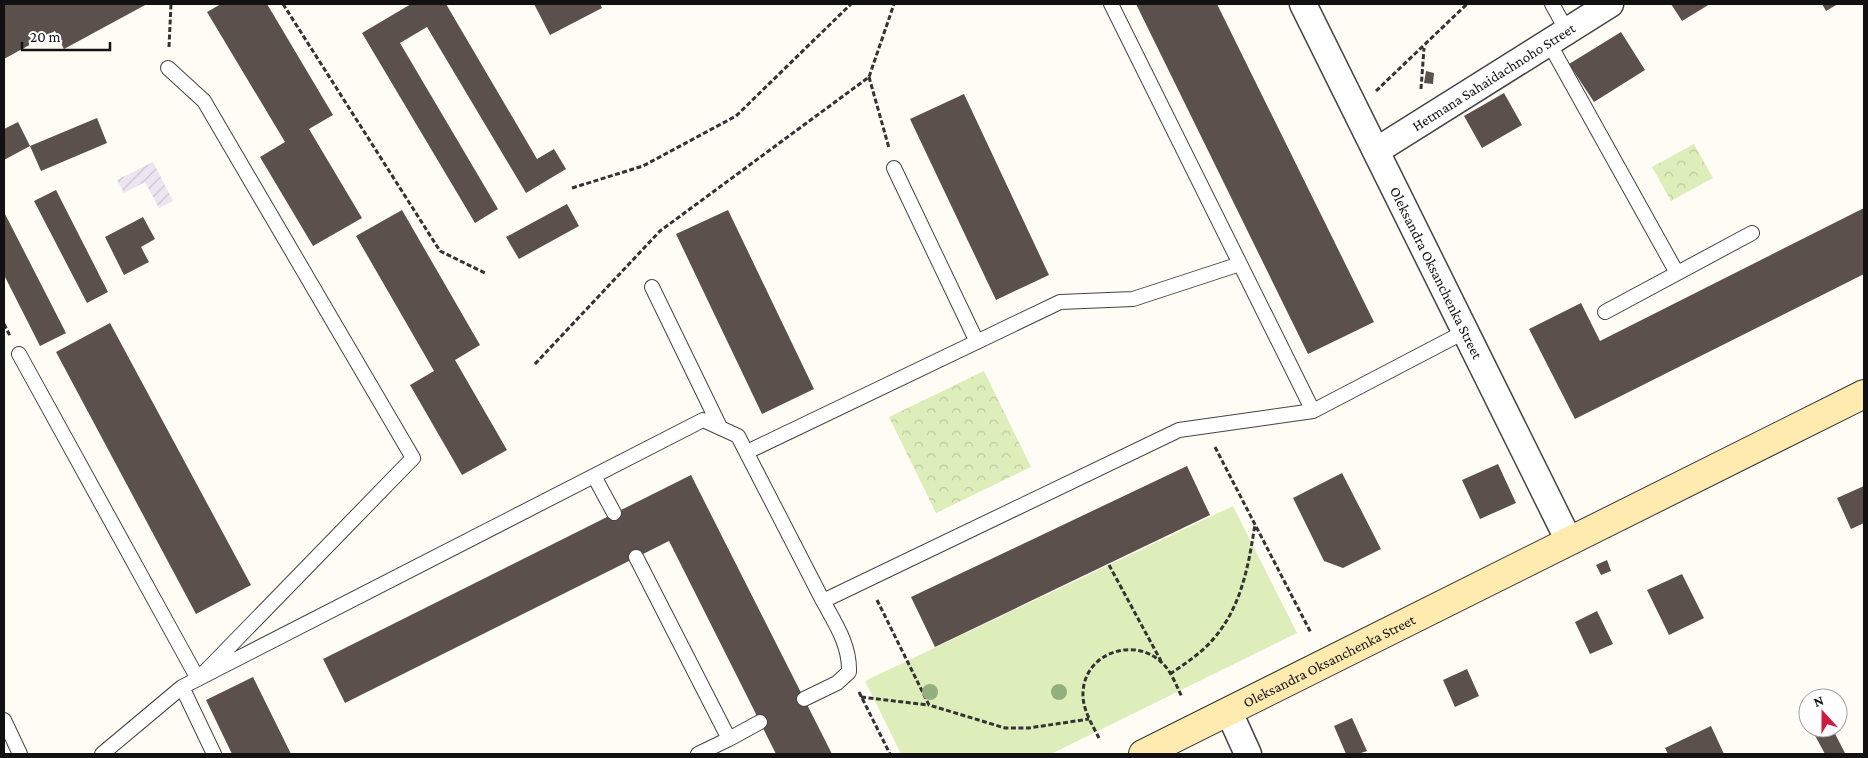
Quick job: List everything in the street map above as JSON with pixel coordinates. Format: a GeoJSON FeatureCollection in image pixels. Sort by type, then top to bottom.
{"type":"FeatureCollection","features":[{"type":"Feature","properties":{"kind":"main road","name":"Oleksandra Oksanchenka Street"},"geometry":{"type":"LineString","coordinates":[[1143,754],[1546,551],[1569,542],[1864,394]]}},
{"type":"Feature","properties":{"kind":"street","name":"Oleksandra Oksanchenka Street"},"geometry":{"type":"LineString","coordinates":[[1306,4],[1376,151],[1569,542]]}},
{"type":"Feature","properties":{"kind":"street","name":"Hetmana Sahaidachnoho Street"},"geometry":{"type":"LineString","coordinates":[[1376,151],[1610,4]]}},
{"type":"Feature","properties":{"kind":"street"},"geometry":{"type":"LineString","coordinates":[[1229,712],[1248,754]]}},
{"type":"Feature","properties":{"kind":"lane"},"geometry":{"type":"LineString","coordinates":[[1111,4],[1312,411]]}},
{"type":"Feature","properties":{"kind":"lane"},"geometry":{"type":"LineString","coordinates":[[1552,4],[1558,37],[1677,274]]}},
{"type":"Feature","properties":{"kind":"lane"},"geometry":{"type":"LineString","coordinates":[[168,68],[204,101],[413,458],[198,679]]}},
{"type":"Feature","properties":{"kind":"lane"},"geometry":{"type":"LineString","coordinates":[[894,168],[976,342]]}},
{"type":"Feature","properties":{"kind":"lane"},"geometry":{"type":"LineString","coordinates":[[1606,312],[1752,233]]}},
{"type":"Feature","properties":{"kind":"lane"},"geometry":{"type":"LineString","coordinates":[[747,452],[1060,302],[1133,299],[1240,264]]}},
{"type":"Feature","properties":{"kind":"lane"},"geometry":{"type":"LineString","coordinates":[[652,287],[720,427]]}},
{"type":"Feature","properties":{"kind":"lane"},"geometry":{"type":"LineString","coordinates":[[823,601],[1179,430],[1312,411],[1466,331]]}},
{"type":"Feature","properties":{"kind":"lane"},"geometry":{"type":"LineString","coordinates":[[19,354],[198,679]]}},
{"type":"Feature","properties":{"kind":"lane"},"geometry":{"type":"LineString","coordinates":[[102,754],[182,687],[704,420],[738,436],[846,646],[850,659],[849,672],[837,682],[804,699]]}},
{"type":"Feature","properties":{"kind":"lane"},"geometry":{"type":"LineString","coordinates":[[594,476],[614,513]]}},
{"type":"Feature","properties":{"kind":"lane"},"geometry":{"type":"LineString","coordinates":[[636,557],[729,738]]}},
{"type":"Feature","properties":{"kind":"lane"},"geometry":{"type":"LineString","coordinates":[[182,687],[214,754]]}},
{"type":"Feature","properties":{"kind":"lane"},"geometry":{"type":"LineString","coordinates":[[4,720],[20,754]]}},
{"type":"Feature","properties":{"kind":"lane"},"geometry":{"type":"LineString","coordinates":[[698,754],[760,722]]}},
{"type":"Feature","properties":{"kind":"path"},"geometry":{"type":"LineString","coordinates":[[168,68],[171,4]]}},
{"type":"Feature","properties":{"kind":"path"},"geometry":{"type":"LineString","coordinates":[[284,4],[440,252],[486,274]]}},
{"type":"Feature","properties":{"kind":"path"},"geometry":{"type":"LineString","coordinates":[[572,188],[643,166],[736,116],[851,4]]}},
{"type":"Feature","properties":{"kind":"path"},"geometry":{"type":"LineString","coordinates":[[894,4],[869,77],[894,168]]}},
{"type":"Feature","properties":{"kind":"path"},"geometry":{"type":"LineString","coordinates":[[1376,92],[1467,4]]}},
{"type":"Feature","properties":{"kind":"path"},"geometry":{"type":"LineString","coordinates":[[1418,124],[1424,47]]}},
{"type":"Feature","properties":{"kind":"path"},"geometry":{"type":"LineString","coordinates":[[535,364],[660,231],[869,77]]}},
{"type":"Feature","properties":{"kind":"path"},"geometry":{"type":"LineString","coordinates":[[1204,426],[1311,633]]}},
{"type":"Feature","properties":{"kind":"path"},"geometry":{"type":"LineString","coordinates":[[1170,674],[1193,658],[1215,637],[1227,619],[1238,598],[1249,563],[1255,524]]}},
{"type":"Feature","properties":{"kind":"path"},"geometry":{"type":"LineString","coordinates":[[1108,564],[1182,697]]}},
{"type":"Feature","properties":{"kind":"path"},"geometry":{"type":"LineString","coordinates":[[867,580],[929,705]]}},
{"type":"Feature","properties":{"kind":"path"},"geometry":{"type":"LineString","coordinates":[[1099,738],[1084,705],[1083,690],[1087,676],[1095,664],[1107,655],[1120,650],[1135,650],[1150,654],[1162,662]]}},
{"type":"Feature","properties":{"kind":"path"},"geometry":{"type":"LineString","coordinates":[[849,672],[890,754]]}},
{"type":"Feature","properties":{"kind":"path"},"geometry":{"type":"LineString","coordinates":[[862,696],[929,705],[1005,728],[1029,728],[1090,719]]}},
{"type":"Feature","properties":{"kind":"shaded area"},"geometry":{"type":"Polygon","coordinates":[[[153,162],[173,201],[159,208],[145,182],[124,193],[117,180],[153,162]]]}},
{"type":"Feature","properties":{"kind":"green space"},"geometry":{"type":"Polygon","coordinates":[[[1694,144],[1713,178],[1671,201],[1652,167],[1694,144]]]}},
{"type":"Feature","properties":{"kind":"green space"},"geometry":{"type":"Polygon","coordinates":[[[984,371],[1031,467],[936,513],[889,417],[984,371]]]}},
{"type":"Feature","properties":{"kind":"green space"},"geometry":{"type":"Polygon","coordinates":[[[1233,506],[1297,633],[1051,754],[901,754],[865,681],[1233,506]]]}},
{"type":"Feature","properties":{"kind":"building"},"geometry":{"type":"Polygon","coordinates":[[[4,4],[147,4],[64,49],[55,31],[4,59],[4,4]]]}},
{"type":"Feature","properties":{"kind":"building"},"geometry":{"type":"Polygon","coordinates":[[[221,4],[267,4],[333,115],[309,129],[362,218],[313,246],[260,157],[285,142],[207,12],[221,4]]]}},
{"type":"Feature","properties":{"kind":"building"},"geometry":{"type":"Polygon","coordinates":[[[411,4],[446,4],[537,159],[554,149],[566,169],[526,193],[427,27],[400,43],[498,209],[475,223],[362,33],[411,4]]]}},
{"type":"Feature","properties":{"kind":"building"},"geometry":{"type":"Polygon","coordinates":[[[534,4],[600,4],[602,8],[550,35],[534,4]]]}},
{"type":"Feature","properties":{"kind":"building"},"geometry":{"type":"Polygon","coordinates":[[[1136,4],[1217,4],[1374,322],[1308,354],[1136,4]]]}},
{"type":"Feature","properties":{"kind":"building"},"geometry":{"type":"Polygon","coordinates":[[[1671,4],[1710,4],[1682,21],[1671,4]]]}},
{"type":"Feature","properties":{"kind":"building"},"geometry":{"type":"Polygon","coordinates":[[[1822,4],[1838,4],[1826,11],[1822,4]]]}},
{"type":"Feature","properties":{"kind":"building"},"geometry":{"type":"Polygon","coordinates":[[[1621,32],[1645,70],[1594,102],[1569,64],[1621,32]]]}},
{"type":"Feature","properties":{"kind":"building"},"geometry":{"type":"Polygon","coordinates":[[[1426,71],[1434,73],[1433,84],[1424,83],[1426,71]]]}},
{"type":"Feature","properties":{"kind":"building"},"geometry":{"type":"Polygon","coordinates":[[[1504,93],[1522,125],[1482,148],[1464,116],[1504,93]]]}},
{"type":"Feature","properties":{"kind":"building"},"geometry":{"type":"Polygon","coordinates":[[[964,94],[1049,275],[996,300],[910,119],[964,94]]]}},
{"type":"Feature","properties":{"kind":"building"},"geometry":{"type":"Polygon","coordinates":[[[97,118],[107,143],[41,171],[30,146],[97,118]]]}},
{"type":"Feature","properties":{"kind":"building"},"geometry":{"type":"Polygon","coordinates":[[[18,122],[30,146],[4,160],[4,129],[18,122]]]}},
{"type":"Feature","properties":{"kind":"building"},"geometry":{"type":"Polygon","coordinates":[[[56,190],[108,292],[87,303],[34,201],[56,190]]]}},
{"type":"Feature","properties":{"kind":"building"},"geometry":{"type":"Polygon","coordinates":[[[567,204],[579,226],[519,259],[506,237],[567,204]]]}},
{"type":"Feature","properties":{"kind":"building"},"geometry":{"type":"Polygon","coordinates":[[[1864,208],[1864,274],[1575,419],[1529,329],[1581,303],[1600,341],[1864,208]]]}},
{"type":"Feature","properties":{"kind":"building"},"geometry":{"type":"Polygon","coordinates":[[[402,210],[480,345],[455,360],[507,450],[462,475],[410,385],[434,371],[356,236],[402,210]]]}},
{"type":"Feature","properties":{"kind":"building"},"geometry":{"type":"Polygon","coordinates":[[[728,210],[814,389],[762,414],[676,234],[728,210]]]}},
{"type":"Feature","properties":{"kind":"building"},"geometry":{"type":"Polygon","coordinates":[[[4,212],[66,333],[40,346],[4,275],[4,212]]]}},
{"type":"Feature","properties":{"kind":"building"},"geometry":{"type":"Polygon","coordinates":[[[143,217],[155,239],[141,247],[149,262],[124,275],[105,237],[143,217]]]}},
{"type":"Feature","properties":{"kind":"building"},"geometry":{"type":"Polygon","coordinates":[[[110,323],[251,585],[196,614],[56,352],[110,323]]]}},
{"type":"Feature","properties":{"kind":"building"},"geometry":{"type":"Polygon","coordinates":[[[1498,464],[1516,503],[1480,519],[1462,480],[1498,464]]]}},
{"type":"Feature","properties":{"kind":"building"},"geometry":{"type":"Polygon","coordinates":[[[1187,466],[1210,515],[935,647],[911,597],[1187,466]]]}},
{"type":"Feature","properties":{"kind":"building"},"geometry":{"type":"Polygon","coordinates":[[[1342,473],[1381,549],[1343,568],[1324,561],[1293,498],[1342,473]]]}},
{"type":"Feature","properties":{"kind":"building"},"geometry":{"type":"Polygon","coordinates":[[[691,475],[832,754],[776,754],[669,541],[345,703],[323,659],[691,475]]]}},
{"type":"Feature","properties":{"kind":"building"},"geometry":{"type":"Polygon","coordinates":[[[1864,486],[1864,523],[1851,529],[1837,498],[1864,486]]]}},
{"type":"Feature","properties":{"kind":"building"},"geometry":{"type":"Polygon","coordinates":[[[1607,560],[1611,571],[1601,575],[1596,565],[1607,560]]]}},
{"type":"Feature","properties":{"kind":"building"},"geometry":{"type":"Polygon","coordinates":[[[1682,574],[1704,618],[1669,635],[1647,590],[1682,574]]]}},
{"type":"Feature","properties":{"kind":"building"},"geometry":{"type":"Polygon","coordinates":[[[1597,611],[1613,644],[1590,654],[1575,622],[1597,611]]]}},
{"type":"Feature","properties":{"kind":"building"},"geometry":{"type":"Polygon","coordinates":[[[1467,669],[1479,696],[1455,707],[1443,680],[1467,669]]]}},
{"type":"Feature","properties":{"kind":"building"},"geometry":{"type":"Polygon","coordinates":[[[253,677],[291,754],[232,754],[206,700],[253,677]]]}},
{"type":"Feature","properties":{"kind":"building"},"geometry":{"type":"Polygon","coordinates":[[[1352,718],[1367,751],[1358,754],[1346,754],[1334,726],[1352,718]]]}},
{"type":"Feature","properties":{"kind":"building"},"geometry":{"type":"Polygon","coordinates":[[[1711,726],[1724,754],[1668,754],[1665,748],[1711,726]]]}},
{"type":"Feature","properties":{"kind":"building"},"geometry":{"type":"Polygon","coordinates":[[[1816,738],[1837,738],[1845,753],[1825,754],[1816,738]]]}}]}
